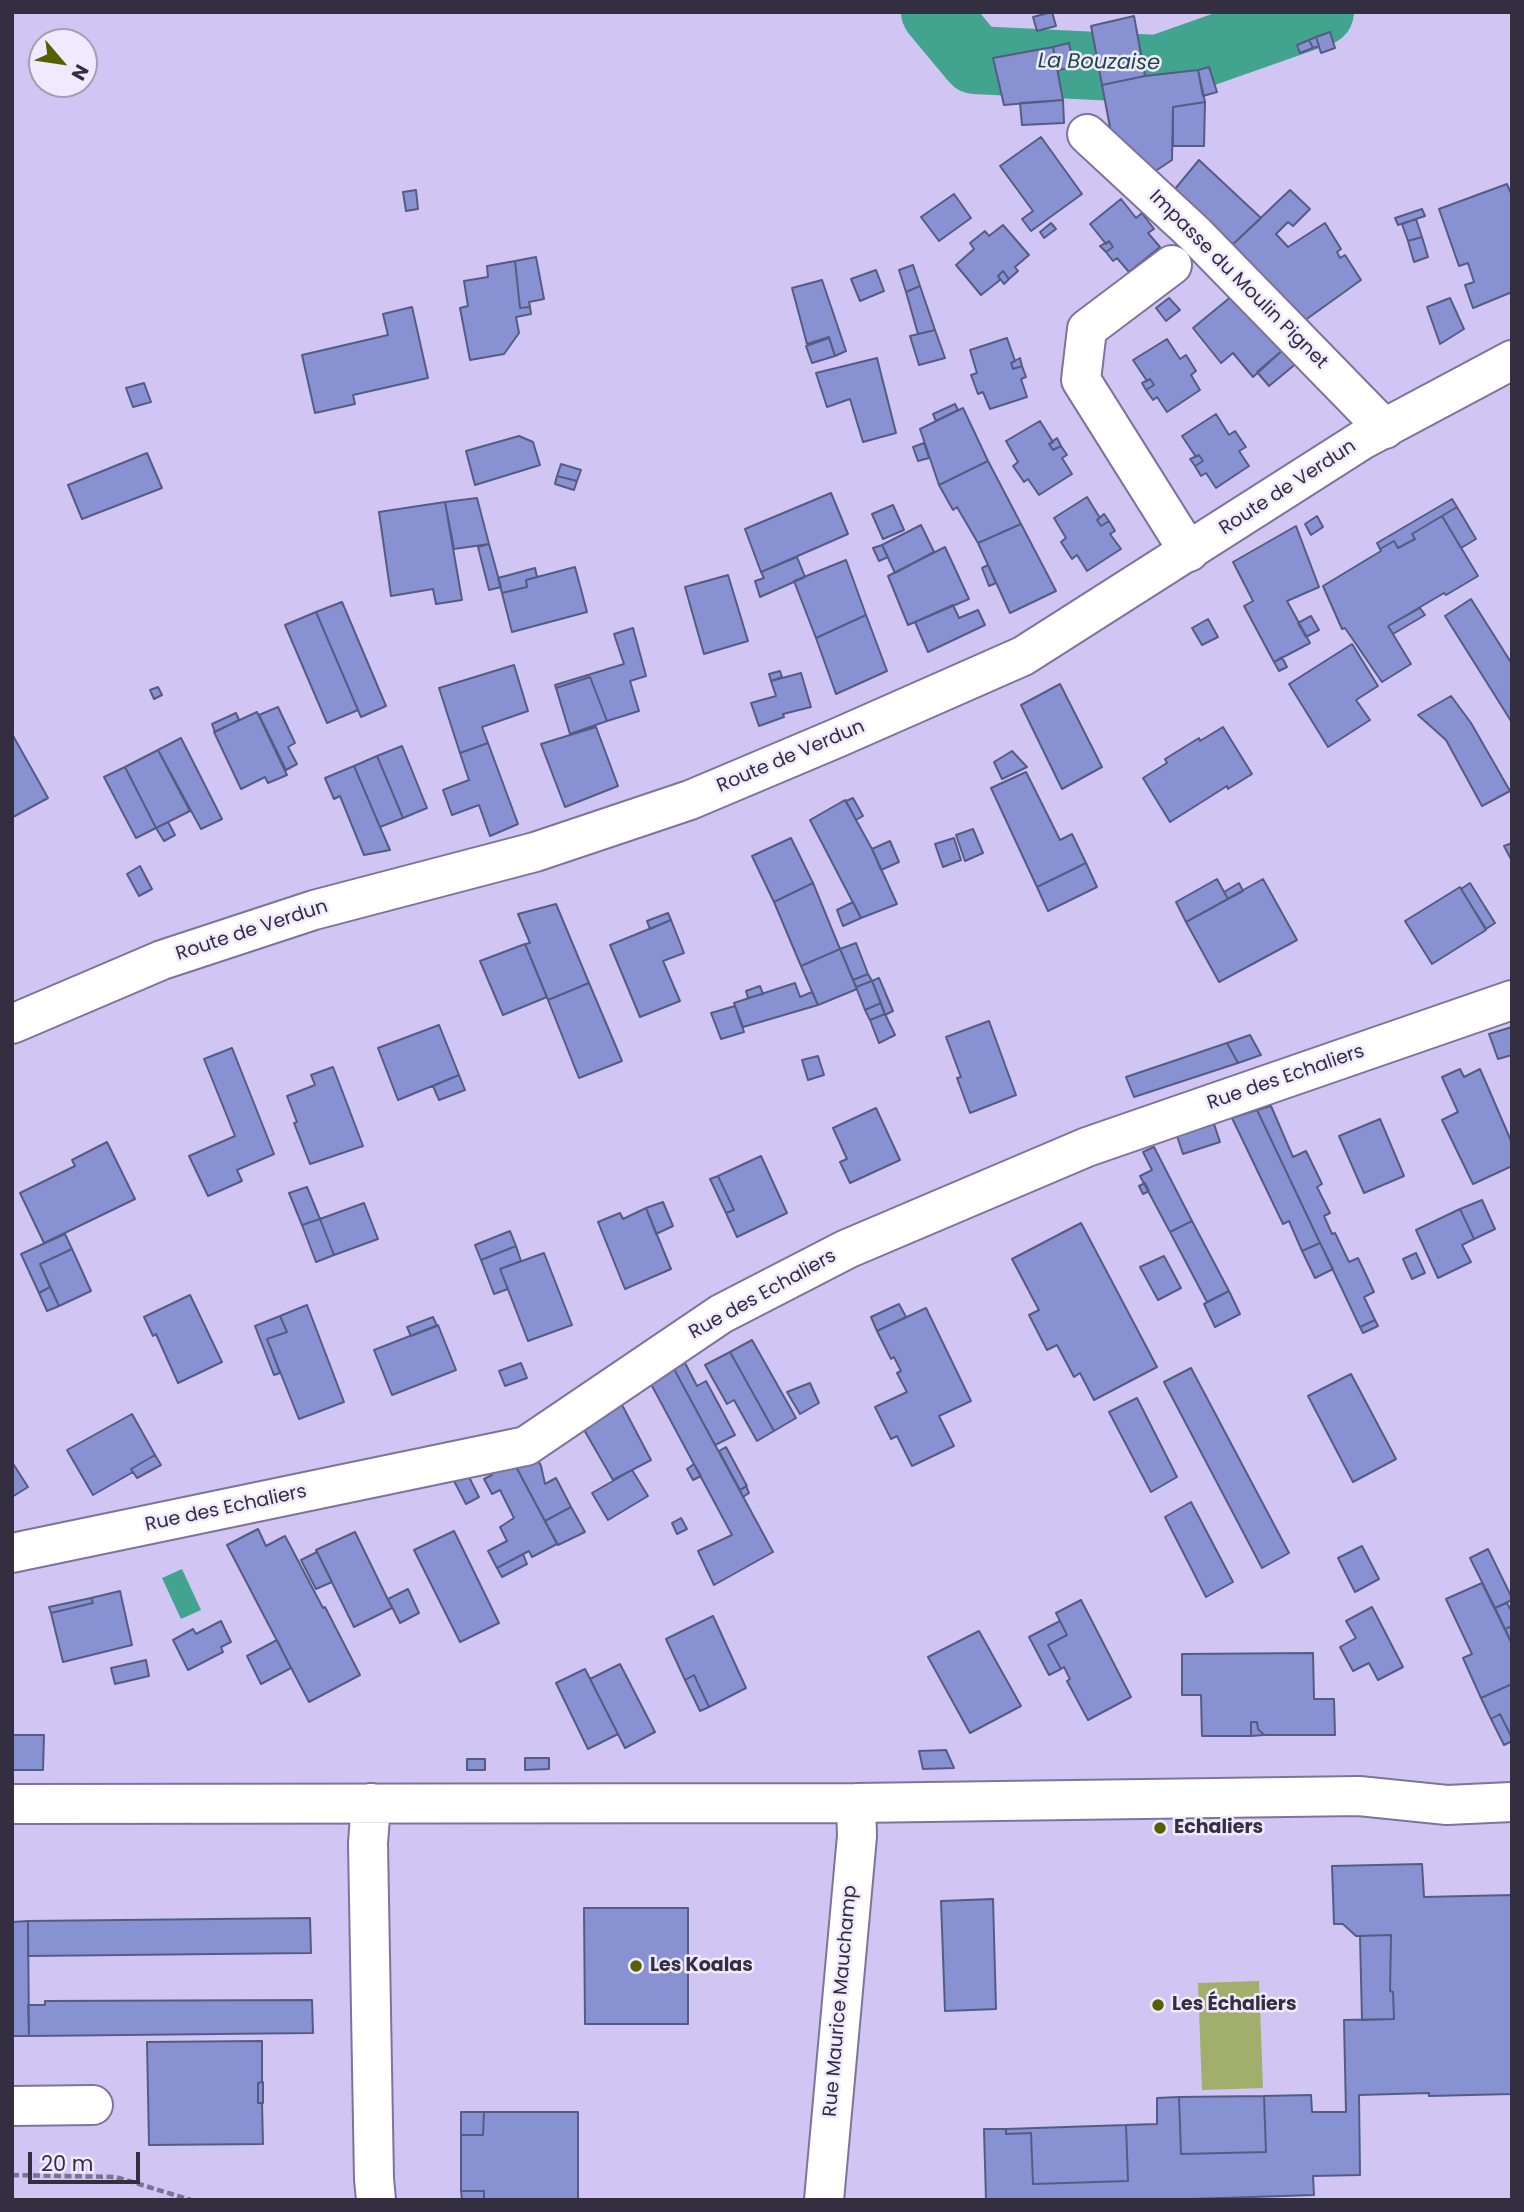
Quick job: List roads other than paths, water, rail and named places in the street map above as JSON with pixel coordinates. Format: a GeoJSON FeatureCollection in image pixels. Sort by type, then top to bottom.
{"type":"FeatureCollection","features":[{"type":"Feature","properties":{"kind":"street","name":"Impasse du Moulin Pignet"},"geometry":{"type":"LineString","coordinates":[[1087,134],[1195,234],[1385,429]]}},
{"type":"Feature","properties":{"kind":"street"},"geometry":{"type":"LineString","coordinates":[[1172,265],[1087,329],[1081,380],[1189,552]]}},
{"type":"Feature","properties":{"kind":"street","name":"Route de Verdun"},"geometry":{"type":"LineString","coordinates":[[12,1024],[174,956],[314,910],[535,852],[690,800],[1023,656],[1362,440],[1512,360]]}},
{"type":"Feature","properties":{"kind":"street","name":"Rue des Echaliers"},"geometry":{"type":"LineString","coordinates":[[12,1553],[526,1446],[721,1314],[847,1249],[1087,1147],[1512,1000]]}},
{"type":"Feature","properties":{"kind":"street"},"geometry":{"type":"LineString","coordinates":[[12,1804],[856,1803],[1359,1796],[1447,1805],[1512,1802]]}},
{"type":"Feature","properties":{"kind":"street"},"geometry":{"type":"LineString","coordinates":[[371,1803],[368,1843],[376,2200]]}},
{"type":"Feature","properties":{"kind":"street","name":"Rue Maurice Mauchamp"},"geometry":{"type":"LineString","coordinates":[[824,2200],[857,1836],[856,1803]]}},
{"type":"Feature","properties":{"kind":"street"},"geometry":{"type":"LineString","coordinates":[[12,2106],[93,2105]]}},
{"type":"Feature","properties":{"kind":"waterway","name":"La Bouzaise"},"geometry":{"type":"LineString","coordinates":[[935,12],[975,60],[1158,69],[1320,12]]}},
{"type":"Feature","properties":{"kind":"place","name":"Echaliers"},"geometry":{"type":"Point","coordinates":[1160,1828]}},
{"type":"Feature","properties":{"kind":"place","name":"Les Koalas"},"geometry":{"type":"Point","coordinates":[636,1966]}},
{"type":"Feature","properties":{"kind":"place","name":"Les Échaliers"},"geometry":{"type":"Point","coordinates":[1158,2005]}}]}
